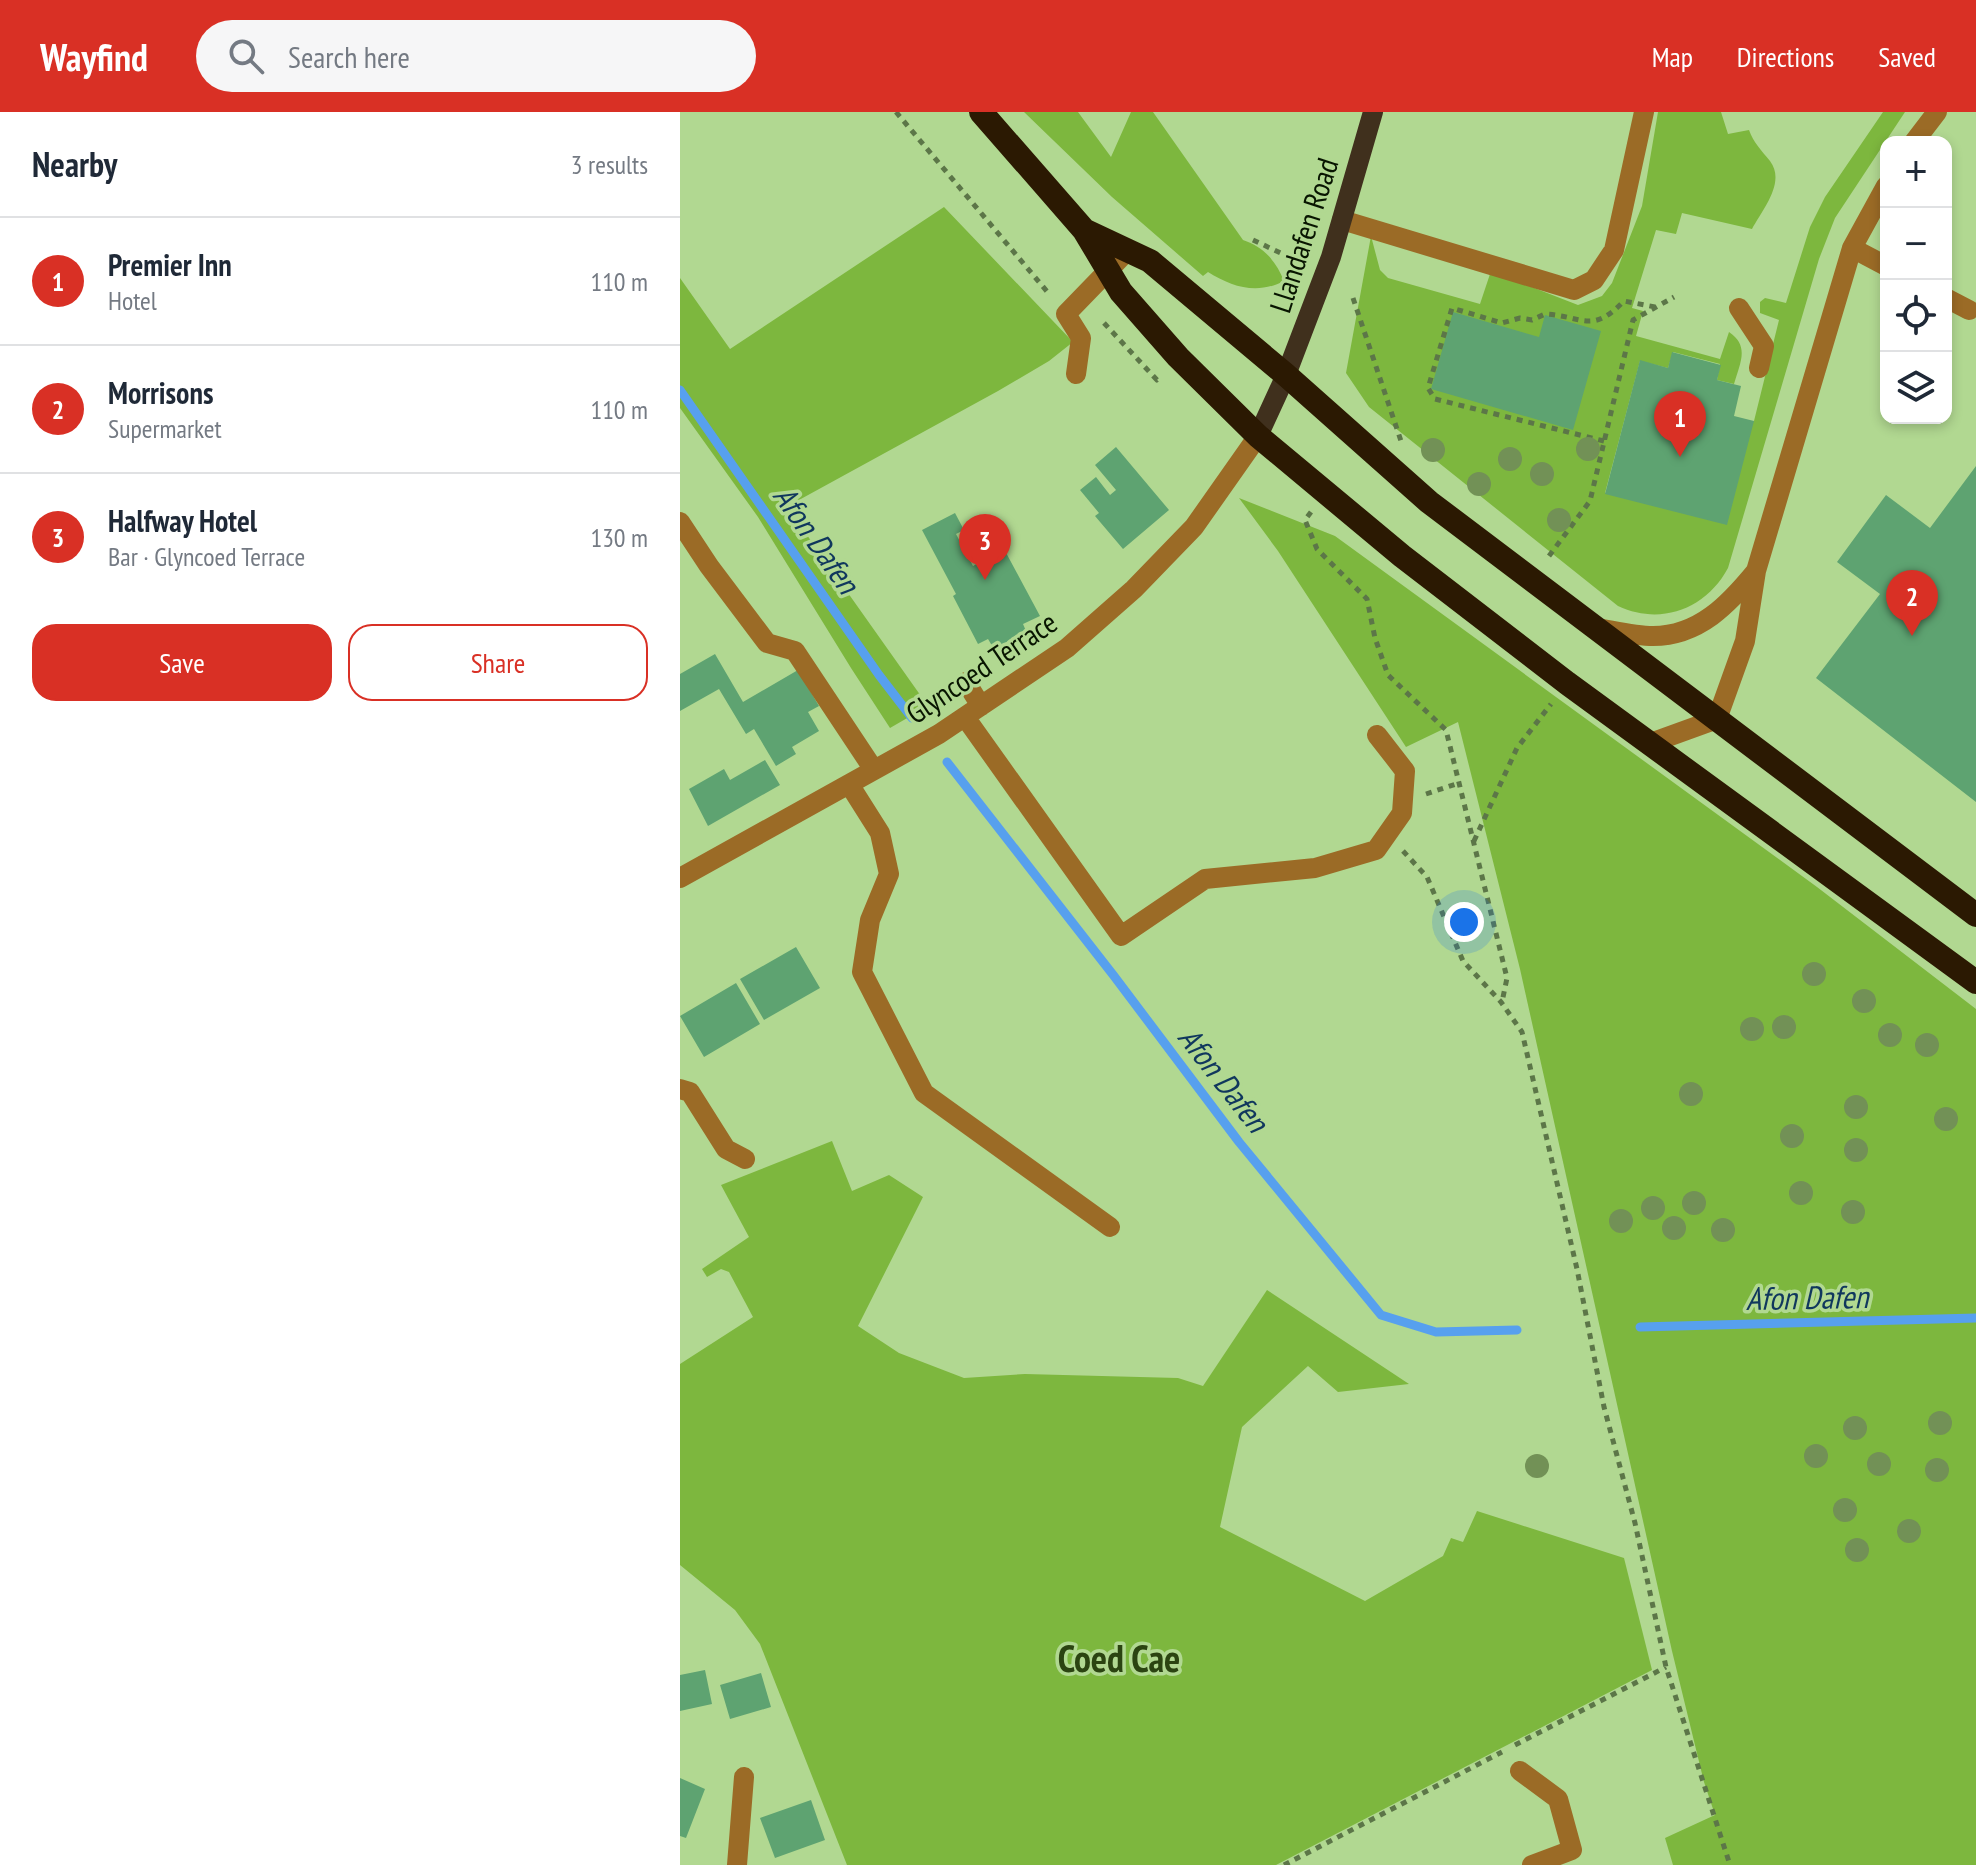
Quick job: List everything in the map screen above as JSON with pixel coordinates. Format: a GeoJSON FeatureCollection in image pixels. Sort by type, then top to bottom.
{"type":"FeatureCollection","features":[{"type":"Feature","properties":{"kind":"highway"},"geometry":{"type":"LineString","coordinates":[[981,112],[1084,230],[1121,292],[1178,357],[1258,436],[1402,556],[1567,683],[1976,982]]}},
{"type":"Feature","properties":{"kind":"highway"},"geometry":{"type":"LineString","coordinates":[[1084,230],[1150,261],[1286,375],[1429,502],[1976,915]]}},
{"type":"Feature","properties":{"kind":"main road","name":"Llandafen Road"},"geometry":{"type":"LineString","coordinates":[[1258,436],[1286,375],[1331,257],[1373,112]]}},
{"type":"Feature","properties":{"kind":"street"},"geometry":{"type":"LineString","coordinates":[[1342,220],[1574,290],[1594,280],[1614,250],[1644,112]]}},
{"type":"Feature","properties":{"kind":"street"},"geometry":{"type":"LineString","coordinates":[[1919,136],[1937,112]]}},
{"type":"Feature","properties":{"kind":"street"},"geometry":{"type":"LineString","coordinates":[[1648,744],[1717,719],[1745,641],[1756,571],[1852,248],[1880,197]]}},
{"type":"Feature","properties":{"kind":"street"},"geometry":{"type":"LineString","coordinates":[[1852,248],[1880,263]]}},
{"type":"Feature","properties":{"kind":"street"},"geometry":{"type":"LineString","coordinates":[[1076,374],[1081,338],[1066,314],[1128,250]]}},
{"type":"Feature","properties":{"kind":"street"},"geometry":{"type":"LineString","coordinates":[[1952,301],[1969,310]]}},
{"type":"Feature","properties":{"kind":"street"},"geometry":{"type":"LineString","coordinates":[[1739,308],[1764,346],[1759,368]]}},
{"type":"Feature","properties":{"kind":"street","name":"Glyncoed Terrace"},"geometry":{"type":"LineString","coordinates":[[680,878],[874,770],[973,711],[1067,648],[1134,589],[1194,527],[1258,436]]}},
{"type":"Feature","properties":{"kind":"street"},"geometry":{"type":"LineString","coordinates":[[680,522],[767,643],[795,651],[874,770]]}},
{"type":"Feature","properties":{"kind":"street"},"geometry":{"type":"LineString","coordinates":[[1596,628],[1653,636],[1694,629],[1730,603],[1756,571]]}},
{"type":"Feature","properties":{"kind":"street"},"geometry":{"type":"LineString","coordinates":[[966,682],[973,711],[1121,936],[1205,879],[1315,868],[1376,850],[1402,813],[1405,771],[1377,735]]}},
{"type":"Feature","properties":{"kind":"street"},"geometry":{"type":"LineString","coordinates":[[849,784],[880,833],[889,874],[870,920],[862,972],[924,1093],[1110,1227]]}},
{"type":"Feature","properties":{"kind":"street"},"geometry":{"type":"LineString","coordinates":[[680,1089],[690,1092],[726,1149],[745,1159]]}},
{"type":"Feature","properties":{"kind":"street"},"geometry":{"type":"LineString","coordinates":[[1520,1771],[1558,1799],[1572,1850],[1532,1865]]}},
{"type":"Feature","properties":{"kind":"street"},"geometry":{"type":"LineString","coordinates":[[737,1865],[744,1777]]}},
{"type":"Feature","properties":{"kind":"path"},"geometry":{"type":"LineString","coordinates":[[896,112],[1066,314],[1096,315],[1157,380]]}},
{"type":"Feature","properties":{"kind":"path"},"geometry":{"type":"LineString","coordinates":[[1253,240],[1302,263]]}},
{"type":"Feature","properties":{"kind":"path"},"geometry":{"type":"LineString","coordinates":[[1549,556],[1590,501],[1633,320],[1674,297]]}},
{"type":"Feature","properties":{"kind":"path"},"geometry":{"type":"LineString","coordinates":[[1353,298],[1401,441]]}},
{"type":"Feature","properties":{"kind":"path"},"geometry":{"type":"LineString","coordinates":[[1604,441],[1435,399],[1429,394],[1428,388],[1452,308],[1502,323],[1520,318],[1532,320],[1545,314],[1581,322],[1596,321],[1615,311],[1624,301],[1655,307]]}},
{"type":"Feature","properties":{"kind":"path"},"geometry":{"type":"LineString","coordinates":[[1327,493],[1305,520],[1317,549],[1367,599],[1375,638],[1388,675],[1446,730],[1507,978],[1501,1002]]}},
{"type":"Feature","properties":{"kind":"path"},"geometry":{"type":"LineString","coordinates":[[1474,842],[1517,748],[1567,683]]}},
{"type":"Feature","properties":{"kind":"path"},"geometry":{"type":"LineString","coordinates":[[1433,792],[1459,783]]}},
{"type":"Feature","properties":{"kind":"path"},"geometry":{"type":"LineString","coordinates":[[1376,850],[1402,849],[1427,877],[1463,961],[1501,1002],[1522,1032],[1577,1269],[1604,1407],[1635,1523],[1666,1667],[1730,1865]]}},
{"type":"Feature","properties":{"kind":"path"},"geometry":{"type":"LineString","coordinates":[[1284,1865],[1666,1667]]}},
{"type":"Feature","properties":{"kind":"green space"},"geometry":{"type":"Polygon","coordinates":[[[1024,112],[1078,112],[1111,157],[1131,112],[1153,112],[1243,240],[1268,256],[1284,281],[1254,288],[1226,282],[1208,272],[1203,276],[1112,197],[1024,112]]]}},
{"type":"Feature","properties":{"kind":"green space"},"geometry":{"type":"Polygon","coordinates":[[[1658,112],[1721,112],[1728,134],[1749,130],[1774,169],[1771,195],[1752,229],[1682,213],[1676,234],[1656,230],[1632,308],[1643,311],[1636,336],[1720,359],[1729,332],[1739,343],[1741,362],[1734,384],[1717,380],[1720,364],[1673,352],[1668,368],[1640,361],[1605,493],[1754,421],[1779,320],[1760,313],[1760,302],[1765,298],[1786,303],[1810,227],[1825,197],[1883,112],[1905,112],[1889,136],[1880,136],[1880,150],[1835,218],[1819,259],[1728,568],[1708,594],[1681,610],[1666,614],[1634,612],[1618,606],[1369,407],[1346,373],[1371,236],[1380,270],[1388,278],[1480,304],[1491,271],[1578,305],[1602,296],[1612,283],[1642,206],[1658,112]]]}},
{"type":"Feature","properties":{"kind":"green space"},"geometry":{"type":"Polygon","coordinates":[[[944,207],[1073,342],[1049,361],[998,391],[799,500],[785,504],[928,706],[890,728],[758,517],[680,408],[680,278],[730,349],[944,207]]]}},
{"type":"Feature","properties":{"kind":"green space"},"geometry":{"type":"Polygon","coordinates":[[[1239,498],[1335,536],[1817,887],[1976,1009],[1976,1865],[1673,1865],[1665,1838],[1715,1815],[1672,1651],[1520,969],[1458,722],[1406,747],[1278,551],[1239,498]]]}},
{"type":"Feature","properties":{"kind":"green space"},"geometry":{"type":"Polygon","coordinates":[[[832,1141],[852,1191],[889,1175],[923,1197],[858,1326],[899,1353],[964,1378],[1025,1374],[1178,1378],[1203,1386],[1267,1290],[1409,1384],[1338,1392],[1308,1366],[1242,1427],[1220,1527],[1365,1601],[1443,1556],[1451,1538],[1463,1542],[1477,1511],[1624,1558],[1652,1670],[1276,1865],[847,1865],[760,1644],[735,1610],[680,1565],[680,1364],[753,1317],[729,1272],[721,1269],[707,1277],[702,1269],[749,1237],[721,1185],[832,1141]]]}},
{"type":"Feature","properties":{"kind":"building"},"geometry":{"type":"Polygon","coordinates":[[[1453,312],[1539,337],[1545,315],[1601,331],[1573,430],[1431,389],[1453,312]]]}},
{"type":"Feature","properties":{"kind":"building"},"geometry":{"type":"Polygon","coordinates":[[[1672,352],[1721,365],[1717,380],[1741,386],[1734,416],[1754,421],[1727,525],[1605,494],[1640,360],[1668,368],[1672,352]]]}},
{"type":"Feature","properties":{"kind":"building"},"geometry":{"type":"Polygon","coordinates":[[[1116,447],[1169,510],[1123,549],[1095,516],[1099,513],[1080,490],[1096,477],[1110,495],[1116,490],[1095,465],[1116,447]]]}},
{"type":"Feature","properties":{"kind":"building"},"geometry":{"type":"Polygon","coordinates":[[[1976,466],[1976,802],[1816,678],[1880,594],[1837,562],[1886,495],[1930,528],[1976,466]]]}},
{"type":"Feature","properties":{"kind":"building"},"geometry":{"type":"Polygon","coordinates":[[[955,513],[964,530],[956,534],[973,566],[1004,549],[1040,616],[1023,624],[1026,631],[994,649],[988,639],[978,644],[922,530],[955,513]]]}},
{"type":"Feature","properties":{"kind":"building"},"geometry":{"type":"Polygon","coordinates":[[[715,654],[743,702],[798,670],[819,706],[808,712],[819,731],[792,747],[796,754],[776,766],[754,729],[746,734],[719,689],[680,711],[680,674],[715,654]]]}},
{"type":"Feature","properties":{"kind":"building"},"geometry":{"type":"Polygon","coordinates":[[[765,760],[780,785],[708,826],[689,789],[724,769],[730,780],[765,760]]]}},
{"type":"Feature","properties":{"kind":"building"},"geometry":{"type":"Polygon","coordinates":[[[796,947],[820,988],[764,1020],[740,979],[796,947]]]}},
{"type":"Feature","properties":{"kind":"building"},"geometry":{"type":"Polygon","coordinates":[[[736,983],[760,1024],[704,1057],[680,1016],[736,983]]]}},
{"type":"Feature","properties":{"kind":"building"},"geometry":{"type":"Polygon","coordinates":[[[705,1670],[712,1704],[680,1711],[680,1675],[705,1670]]]}},
{"type":"Feature","properties":{"kind":"building"},"geometry":{"type":"Polygon","coordinates":[[[761,1673],[771,1707],[730,1719],[720,1685],[761,1673]]]}},
{"type":"Feature","properties":{"kind":"building"},"geometry":{"type":"Polygon","coordinates":[[[680,1778],[705,1789],[686,1838],[680,1836],[680,1778]]]}},
{"type":"Feature","properties":{"kind":"building"},"geometry":{"type":"Polygon","coordinates":[[[811,1800],[825,1840],[775,1858],[760,1818],[811,1800]]]}},
{"type":"Feature","properties":{"kind":"waterway","name":"Afon Dafen"},"geometry":{"type":"LineString","coordinates":[[680,390],[912,718]]}},
{"type":"Feature","properties":{"kind":"waterway","name":"Afon Dafen"},"geometry":{"type":"LineString","coordinates":[[947,762],[1239,1142],[1381,1315],[1436,1332],[1517,1330]]}},
{"type":"Feature","properties":{"kind":"waterway","name":"Afon Dafen"},"geometry":{"type":"LineString","coordinates":[[1640,1327],[1976,1318]]}},
{"type":"Feature","properties":{"kind":"place","name":"Premier Inn"},"geometry":{"type":"Point","coordinates":[1680,457]}},
{"type":"Feature","properties":{"kind":"place","name":"Halfway Hotel"},"geometry":{"type":"Point","coordinates":[985,580]}},
{"type":"Feature","properties":{"kind":"place","name":"Morrisons"},"geometry":{"type":"Point","coordinates":[1912,636]}},
{"type":"Feature","properties":{"kind":"district","name":"Coed Cae"},"geometry":{"type":"Point","coordinates":[1119,1657]}}]}
